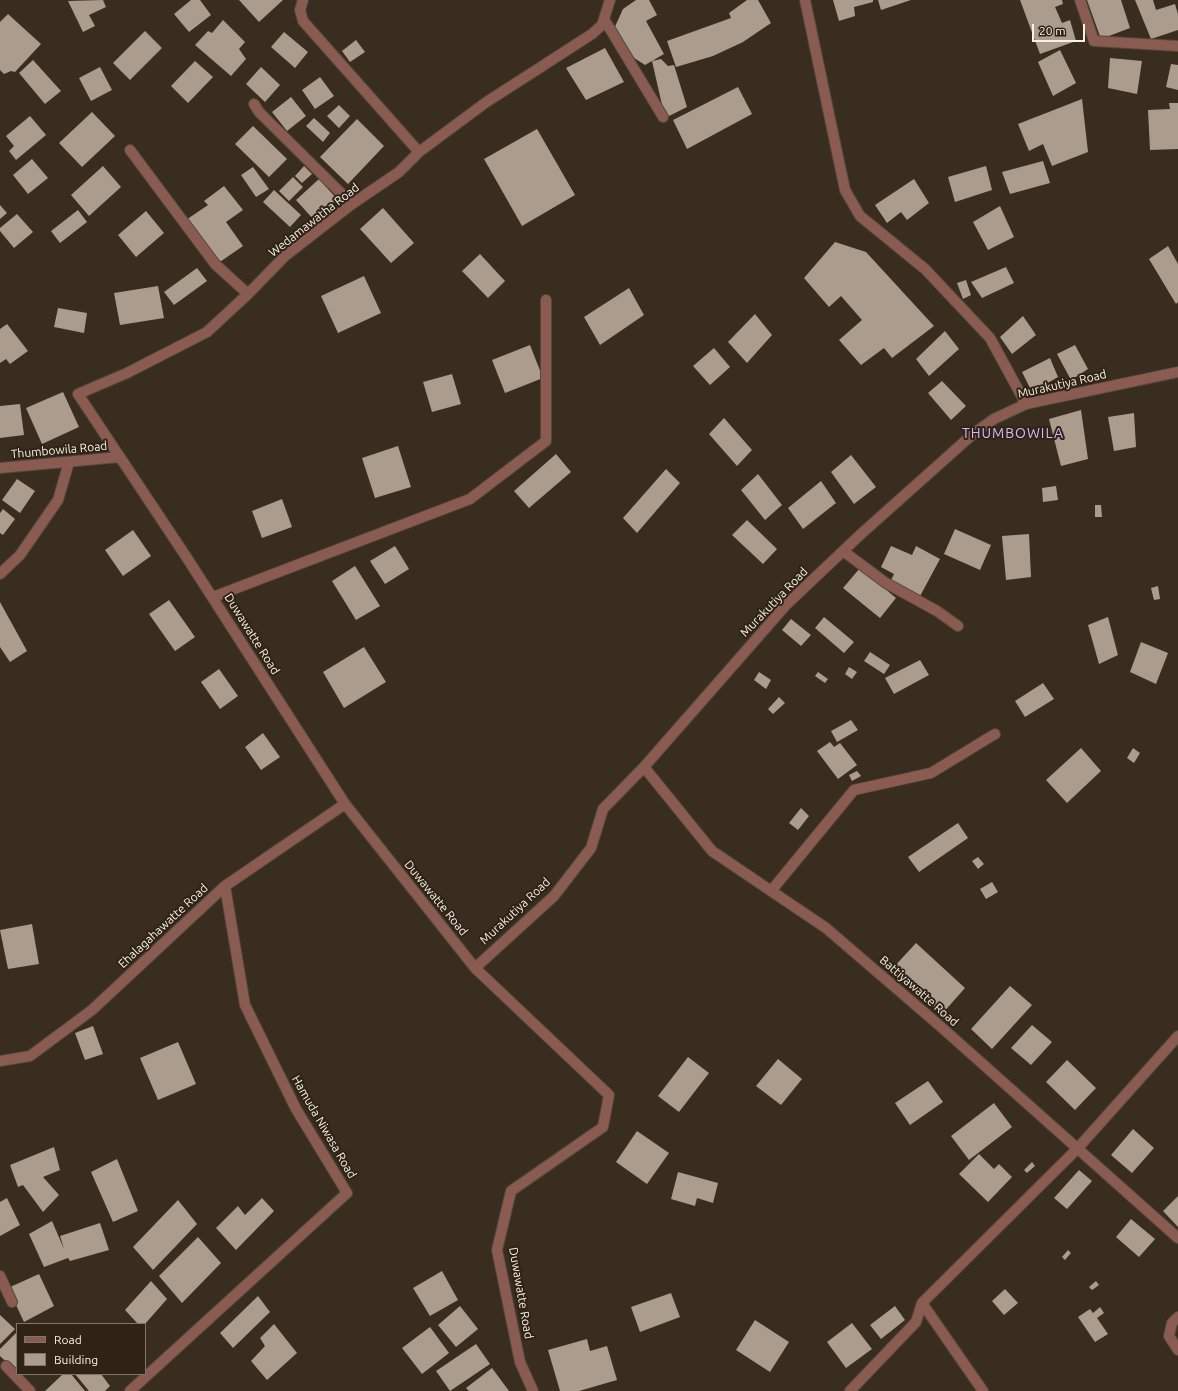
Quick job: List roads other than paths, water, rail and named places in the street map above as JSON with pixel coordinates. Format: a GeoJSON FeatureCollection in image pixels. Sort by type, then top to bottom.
{"type":"FeatureCollection","features":[{"type":"Feature","properties":{"kind":"street"},"geometry":{"type":"LineString","coordinates":[[303,0],[300,10],[303,21],[419,152]]}},
{"type":"Feature","properties":{"kind":"street","name":"Wedamawatha Road"},"geometry":{"type":"LineString","coordinates":[[120,458],[78,394],[128,373],[207,332],[248,294],[285,256],[352,204],[399,172],[419,152],[485,103],[592,34],[602,25],[610,0]]}},
{"type":"Feature","properties":{"kind":"street"},"geometry":{"type":"LineString","coordinates":[[805,0],[845,190],[860,216],[925,269],[990,338],[1026,404]]}},
{"type":"Feature","properties":{"kind":"street"},"geometry":{"type":"LineString","coordinates":[[1080,0],[1094,42],[1178,46]]}},
{"type":"Feature","properties":{"kind":"street"},"geometry":{"type":"LineString","coordinates":[[604,19],[663,117]]}},
{"type":"Feature","properties":{"kind":"street"},"geometry":{"type":"LineString","coordinates":[[254,104],[275,128],[352,204]]}},
{"type":"Feature","properties":{"kind":"street"},"geometry":{"type":"LineString","coordinates":[[130,150],[215,264],[248,294]]}},
{"type":"Feature","properties":{"kind":"street"},"geometry":{"type":"LineString","coordinates":[[213,597],[470,500],[546,441],[546,300]]}},
{"type":"Feature","properties":{"kind":"street","name":"Murakutiya Road"},"geometry":{"type":"LineString","coordinates":[[474,968],[554,896],[591,848],[603,808],[644,767],[786,605],[973,434],[994,419],[1026,404],[1178,372]]}},
{"type":"Feature","properties":{"kind":"street","name":"Thumbowila Road"},"geometry":{"type":"LineString","coordinates":[[0,468],[120,458]]}},
{"type":"Feature","properties":{"kind":"street","name":"Duwawatte Road"},"geometry":{"type":"LineString","coordinates":[[120,458],[213,597],[344,804],[474,968],[609,1095],[603,1127],[511,1191],[497,1250],[520,1362],[533,1391]]}},
{"type":"Feature","properties":{"kind":"street"},"geometry":{"type":"LineString","coordinates":[[0,574],[20,555],[58,500],[69,462]]}},
{"type":"Feature","properties":{"kind":"street"},"geometry":{"type":"LineString","coordinates":[[844,551],[886,583],[937,611],[958,626]]}},
{"type":"Feature","properties":{"kind":"street"},"geometry":{"type":"LineString","coordinates":[[771,891],[854,790],[931,773],[995,734]]}},
{"type":"Feature","properties":{"kind":"street","name":"Battiyawatte Road"},"geometry":{"type":"LineString","coordinates":[[644,767],[712,851],[826,928],[940,1026],[1178,1238]]}},
{"type":"Feature","properties":{"kind":"street","name":"Ehalagahawatte Road"},"geometry":{"type":"LineString","coordinates":[[0,1061],[30,1056],[92,1010],[225,886],[344,804]]}},
{"type":"Feature","properties":{"kind":"street","name":"Hamuda Niwasa Road"},"geometry":{"type":"LineString","coordinates":[[130,1391],[347,1193],[296,1109],[245,1005],[225,886]]}},
{"type":"Feature","properties":{"kind":"street"},"geometry":{"type":"LineString","coordinates":[[850,1391],[916,1322],[922,1303],[1077,1149],[1178,1036]]}},
{"type":"Feature","properties":{"kind":"street"},"geometry":{"type":"LineString","coordinates":[[0,1276],[12,1302]]}},
{"type":"Feature","properties":{"kind":"street"},"geometry":{"type":"LineString","coordinates":[[922,1303],[983,1391]]}},
{"type":"Feature","properties":{"kind":"street"},"geometry":{"type":"LineString","coordinates":[[1178,1317],[1172,1323],[1169,1336],[1178,1350]]}},
{"type":"Feature","properties":{"kind":"street"},"geometry":{"type":"LineString","coordinates":[[6,1366],[30,1391]]}},
{"type":"Feature","properties":{"kind":"district","name":"THUMBOWILA"},"geometry":{"type":"Point","coordinates":[1013,433]}}]}
